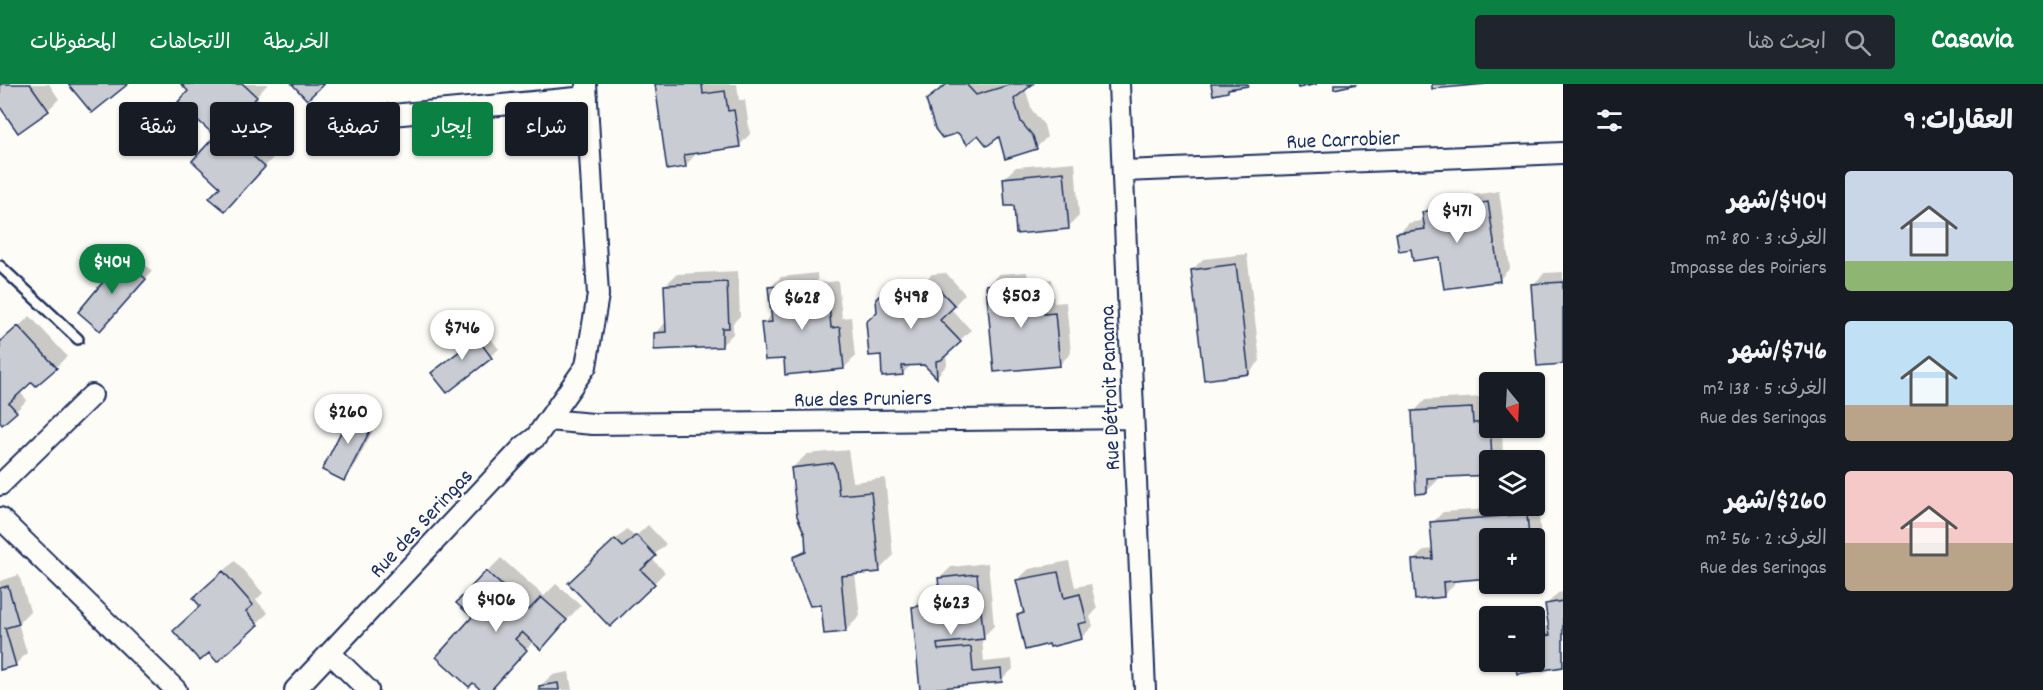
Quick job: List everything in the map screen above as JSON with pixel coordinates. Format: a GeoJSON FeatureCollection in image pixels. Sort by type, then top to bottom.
{"type":"FeatureCollection","features":[{"type":"Feature","properties":{"kind":"street","name":"Rue Détroit Panama"},"geometry":{"type":"LineString","coordinates":[[1119,84],[1145,690]]}},
{"type":"Feature","properties":{"kind":"street"},"geometry":{"type":"LineString","coordinates":[[400,113],[586,91]]}},
{"type":"Feature","properties":{"kind":"street","name":"Rue des Seringas"},"geometry":{"type":"LineString","coordinates":[[295,690],[523,447],[536,437],[586,366],[598,295],[586,91]]}},
{"type":"Feature","properties":{"kind":"street","name":"Rue Carrobier"},"geometry":{"type":"LineString","coordinates":[[1124,171],[1563,153]]}},
{"type":"Feature","properties":{"kind":"street"},"geometry":{"type":"LineString","coordinates":[[0,484],[92,395]]}},
{"type":"Feature","properties":{"kind":"street","name":"Rue des Pruniers"},"geometry":{"type":"LineString","coordinates":[[548,420],[593,424],[1133,418]]}},
{"type":"Feature","properties":{"kind":"street"},"geometry":{"type":"LineString","coordinates":[[0,518],[176,690]]}},
{"type":"Feature","properties":{"kind":"street"},"geometry":{"type":"LineString","coordinates":[[330,653],[368,690]]}},
{"type":"Feature","properties":{"kind":"lane"},"geometry":{"type":"LineString","coordinates":[[0,266],[78,339]]}},
{"type":"Feature","properties":{"kind":"building"},"geometry":{"type":"Polygon","coordinates":[[[0,84],[30,84],[49,111],[18,133],[0,107],[0,84]]]}},
{"type":"Feature","properties":{"kind":"building"},"geometry":{"type":"Polygon","coordinates":[[[68,84],[128,84],[92,113],[68,84]]]}},
{"type":"Feature","properties":{"kind":"building"},"geometry":{"type":"Polygon","coordinates":[[[181,84],[243,84],[257,97],[252,102],[210,102],[210,131],[198,120],[198,102],[178,102],[188,91],[181,84]]]}},
{"type":"Feature","properties":{"kind":"building"},"geometry":{"type":"Polygon","coordinates":[[[292,84],[324,84],[307,100],[292,84]]]}},
{"type":"Feature","properties":{"kind":"building"},"geometry":{"type":"Polygon","coordinates":[[[655,84],[702,84],[703,94],[725,91],[728,111],[734,110],[740,147],[684,155],[686,167],[667,170],[655,84]]]}},
{"type":"Feature","properties":{"kind":"building"},"geometry":{"type":"Polygon","coordinates":[[[947,84],[966,84],[976,95],[1012,84],[1033,84],[1014,99],[1021,122],[1033,136],[1037,149],[1005,159],[999,137],[987,146],[978,135],[967,144],[958,133],[942,138],[935,129],[926,100],[947,84]]]}},
{"type":"Feature","properties":{"kind":"building"},"geometry":{"type":"Polygon","coordinates":[[[1211,84],[1248,84],[1248,86],[1228,89],[1228,92],[1213,95],[1211,84]]]}},
{"type":"Feature","properties":{"kind":"building"},"geometry":{"type":"Polygon","coordinates":[[[1297,84],[1317,84],[1298,88],[1297,84]]]}},
{"type":"Feature","properties":{"kind":"building"},"geometry":{"type":"Polygon","coordinates":[[[1334,84],[1357,84],[1334,89],[1334,84]]]}},
{"type":"Feature","properties":{"kind":"building"},"geometry":{"type":"Polygon","coordinates":[[[1432,84],[1486,84],[1432,89],[1432,84]]]}},
{"type":"Feature","properties":{"kind":"building"},"geometry":{"type":"Polygon","coordinates":[[[210,141],[210,156],[253,156],[265,167],[225,211],[209,198],[220,187],[192,161],[210,141]]]}},
{"type":"Feature","properties":{"kind":"building"},"geometry":{"type":"Polygon","coordinates":[[[1064,172],[1069,229],[1016,234],[1014,206],[1005,206],[1003,178],[1064,172]]]}},
{"type":"Feature","properties":{"kind":"building"},"geometry":{"type":"Polygon","coordinates":[[[1488,202],[1500,281],[1444,289],[1439,257],[1413,261],[1411,249],[1399,251],[1396,233],[1425,229],[1422,212],[1488,202]]]}},
{"type":"Feature","properties":{"kind":"building"},"geometry":{"type":"Polygon","coordinates":[[[122,259],[146,279],[100,331],[78,312],[122,259]]]}},
{"type":"Feature","properties":{"kind":"building"},"geometry":{"type":"Polygon","coordinates":[[[1236,264],[1249,374],[1204,380],[1191,270],[1236,264]]]}},
{"type":"Feature","properties":{"kind":"building"},"geometry":{"type":"Polygon","coordinates":[[[727,282],[729,328],[722,328],[722,347],[654,350],[654,333],[666,332],[664,285],[727,282]]]}},
{"type":"Feature","properties":{"kind":"building"},"geometry":{"type":"Polygon","coordinates":[[[1017,282],[1018,292],[1042,290],[1044,314],[1055,313],[1060,366],[994,372],[986,285],[1017,282]]]}},
{"type":"Feature","properties":{"kind":"building"},"geometry":{"type":"Polygon","coordinates":[[[1563,282],[1563,364],[1537,366],[1531,284],[1563,282]]]}},
{"type":"Feature","properties":{"kind":"building"},"geometry":{"type":"Polygon","coordinates":[[[806,284],[807,294],[828,292],[831,328],[840,327],[844,369],[785,375],[784,359],[765,360],[761,323],[772,322],[768,287],[806,284]]]}},
{"type":"Feature","properties":{"kind":"building"},"geometry":{"type":"Polygon","coordinates":[[[934,284],[955,306],[940,320],[961,342],[941,360],[936,361],[937,378],[924,365],[902,366],[903,375],[882,377],[881,355],[869,356],[866,322],[877,312],[876,299],[879,296],[909,295],[919,285],[934,284]]]}},
{"type":"Feature","properties":{"kind":"building"},"geometry":{"type":"Polygon","coordinates":[[[18,326],[57,368],[36,386],[32,382],[9,403],[17,412],[2,425],[0,422],[0,342],[18,326]]]}},
{"type":"Feature","properties":{"kind":"building"},"geometry":{"type":"Polygon","coordinates":[[[468,326],[492,358],[447,393],[431,373],[461,350],[452,338],[468,326]]]}},
{"type":"Feature","properties":{"kind":"building"},"geometry":{"type":"Polygon","coordinates":[[[1472,408],[1473,423],[1479,423],[1479,438],[1491,438],[1491,450],[1479,450],[1479,476],[1427,478],[1427,493],[1416,494],[1412,411],[1472,408]]]}},
{"type":"Feature","properties":{"kind":"building"},"geometry":{"type":"Polygon","coordinates":[[[352,410],[375,421],[344,481],[322,470],[352,410]]]}},
{"type":"Feature","properties":{"kind":"building"},"geometry":{"type":"Polygon","coordinates":[[[833,463],[839,495],[871,492],[880,572],[841,576],[846,632],[824,634],[821,605],[810,606],[795,569],[793,557],[806,552],[805,535],[797,516],[791,468],[833,463]]]}},
{"type":"Feature","properties":{"kind":"building"},"geometry":{"type":"Polygon","coordinates":[[[1527,516],[1528,528],[1479,528],[1479,579],[1443,582],[1444,597],[1415,600],[1412,560],[1433,559],[1430,522],[1527,516]]]}},
{"type":"Feature","properties":{"kind":"building"},"geometry":{"type":"Polygon","coordinates":[[[636,535],[656,556],[641,570],[655,584],[610,627],[568,583],[615,539],[623,547],[636,535]]]}},
{"type":"Feature","properties":{"kind":"building"},"geometry":{"type":"Polygon","coordinates":[[[223,571],[253,605],[246,611],[258,625],[217,662],[209,653],[200,661],[173,631],[200,606],[193,598],[223,571]]]}},
{"type":"Feature","properties":{"kind":"building"},"geometry":{"type":"Polygon","coordinates":[[[486,571],[529,610],[541,597],[567,620],[541,650],[522,632],[515,639],[527,650],[491,690],[481,690],[473,683],[469,687],[436,657],[472,617],[456,603],[486,571]]]}},
{"type":"Feature","properties":{"kind":"building"},"geometry":{"type":"Polygon","coordinates":[[[1058,572],[1064,598],[1080,594],[1087,622],[1078,624],[1082,639],[1025,650],[1017,615],[1024,613],[1016,580],[1058,572]]]}},
{"type":"Feature","properties":{"kind":"building"},"geometry":{"type":"Polygon","coordinates":[[[977,574],[984,639],[937,644],[938,650],[971,647],[973,672],[1001,669],[1002,682],[920,690],[912,607],[941,604],[938,578],[977,574]]]}},
{"type":"Feature","properties":{"kind":"building"},"geometry":{"type":"Polygon","coordinates":[[[8,586],[19,624],[5,628],[16,666],[0,670],[0,588],[8,586]]]}},
{"type":"Feature","properties":{"kind":"building"},"geometry":{"type":"Polygon","coordinates":[[[1563,601],[1563,667],[1545,670],[1545,636],[1550,635],[1545,604],[1563,601]]]}},
{"type":"Feature","properties":{"kind":"building"},"geometry":{"type":"Polygon","coordinates":[[[558,683],[559,690],[539,690],[539,686],[558,683]]]}}]}
